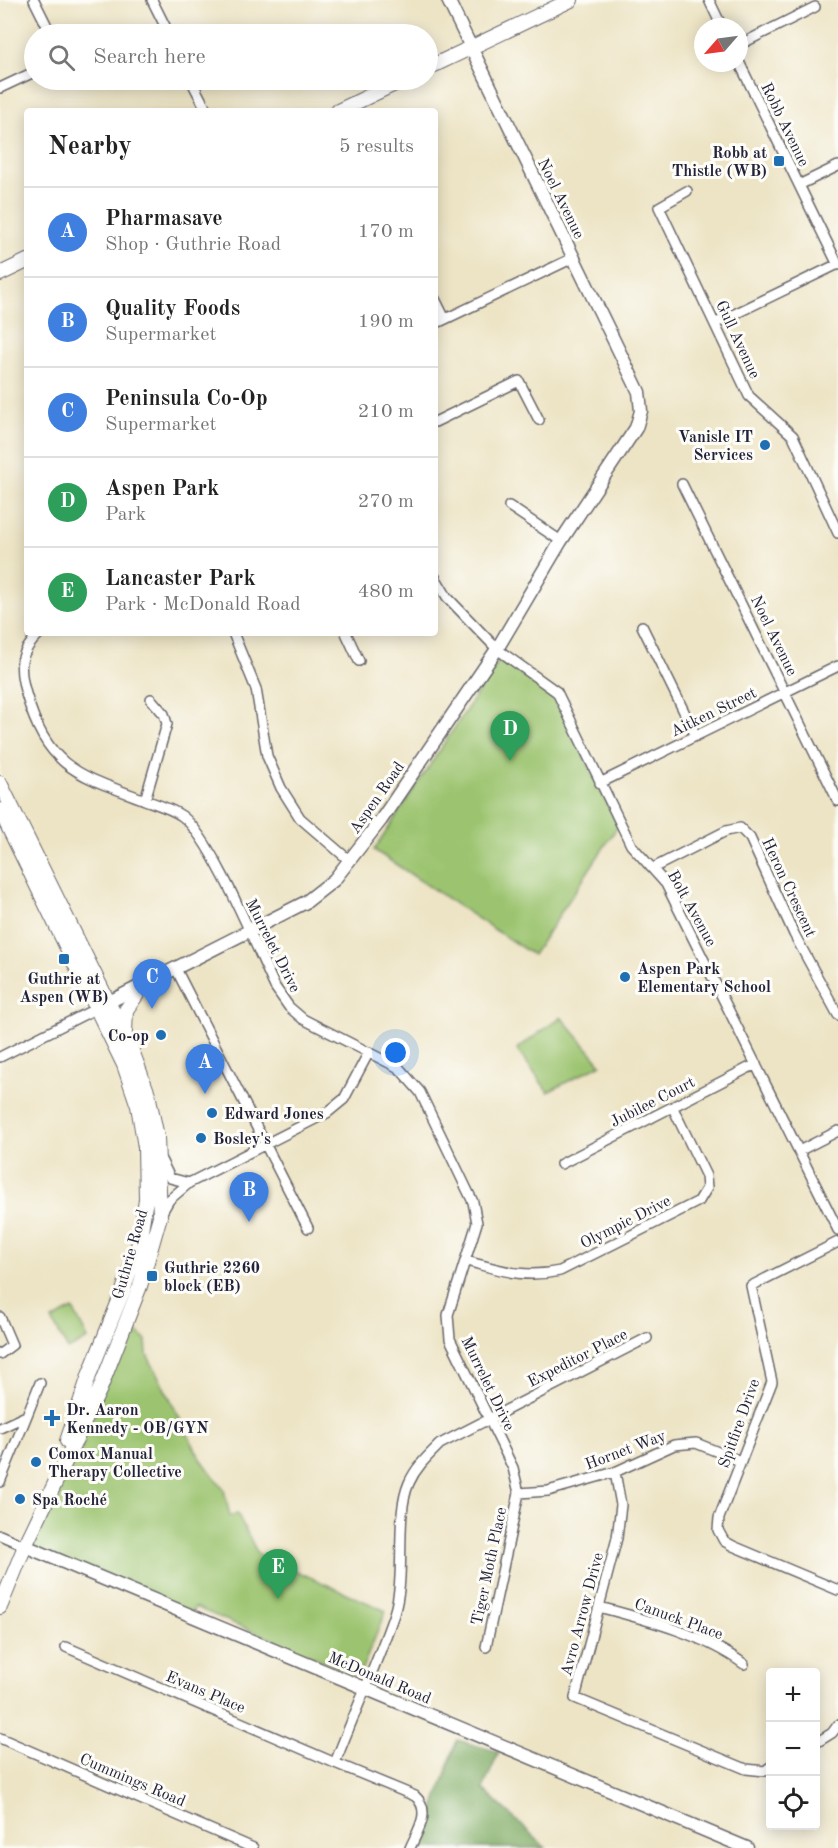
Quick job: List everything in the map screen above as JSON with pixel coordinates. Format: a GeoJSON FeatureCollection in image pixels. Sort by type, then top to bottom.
{"type":"FeatureCollection","features":[{"type":"Feature","properties":{"kind":"main road"},"geometry":{"type":"LineString","coordinates":[[438,63],[571,0]]}},
{"type":"Feature","properties":{"kind":"main road"},"geometry":{"type":"LineString","coordinates":[[344,108],[382,90]]}},
{"type":"Feature","properties":{"kind":"main road"},"geometry":{"type":"LineString","coordinates":[[0,274],[24,262]]}},
{"type":"Feature","properties":{"kind":"main road","name":"Guthrie Road"},"geometry":{"type":"LineString","coordinates":[[0,783],[103,1005],[138,1106],[145,1146],[146,1199],[139,1243],[123,1291],[90,1374],[47,1500]]}},
{"type":"Feature","properties":{"kind":"main road","name":"Guthrie Road"},"geometry":{"type":"LineString","coordinates":[[0,810],[103,1005],[126,1038],[148,1094],[158,1155],[160,1216],[140,1286],[100,1389],[25,1546],[0,1607]]}},
{"type":"Feature","properties":{"kind":"main road"},"geometry":{"type":"LineString","coordinates":[[126,1038],[126,1010],[142,986]]}},
{"type":"Feature","properties":{"kind":"street"},"geometry":{"type":"LineString","coordinates":[[34,0],[46,24]]}},
{"type":"Feature","properties":{"kind":"street"},"geometry":{"type":"LineString","coordinates":[[152,0],[164,24]]}},
{"type":"Feature","properties":{"kind":"street","name":"Noel Avenue"},"geometry":{"type":"LineString","coordinates":[[448,0],[639,392],[641,411]]}},
{"type":"Feature","properties":{"kind":"street"},"geometry":{"type":"LineString","coordinates":[[709,0],[718,18]]}},
{"type":"Feature","properties":{"kind":"street"},"geometry":{"type":"LineString","coordinates":[[748,40],[815,7]]}},
{"type":"Feature","properties":{"kind":"street","name":"Robb Avenue"},"geometry":{"type":"LineString","coordinates":[[744,72],[838,264]]}},
{"type":"Feature","properties":{"kind":"street"},"geometry":{"type":"LineString","coordinates":[[0,88],[24,77]]}},
{"type":"Feature","properties":{"kind":"street"},"geometry":{"type":"LineString","coordinates":[[196,90],[205,108]]}},
{"type":"Feature","properties":{"kind":"street"},"geometry":{"type":"LineString","coordinates":[[799,185],[838,166]]}},
{"type":"Feature","properties":{"kind":"street","name":"Gull Avenue"},"geometry":{"type":"LineString","coordinates":[[687,191],[659,207],[749,396],[793,436],[838,533]]}},
{"type":"Feature","properties":{"kind":"street"},"geometry":{"type":"LineString","coordinates":[[438,323],[573,258]]}},
{"type":"Feature","properties":{"kind":"street"},"geometry":{"type":"LineString","coordinates":[[716,323],[838,264]]}},
{"type":"Feature","properties":{"kind":"street"},"geometry":{"type":"LineString","coordinates":[[438,305],[445,320]]}},
{"type":"Feature","properties":{"kind":"street"},"geometry":{"type":"LineString","coordinates":[[438,421],[519,381],[539,420]]}},
{"type":"Feature","properties":{"kind":"street","name":"Aspen Road"},"geometry":{"type":"LineString","coordinates":[[0,1057],[306,902],[334,880],[350,861],[497,649],[561,541],[636,428],[641,411]]}},
{"type":"Feature","properties":{"kind":"street","name":"Noel Avenue"},"geometry":{"type":"LineString","coordinates":[[682,484],[838,801]]}},
{"type":"Feature","properties":{"kind":"street"},"geometry":{"type":"LineString","coordinates":[[509,506],[561,541]]}},
{"type":"Feature","properties":{"kind":"street","name":"Bolt Avenue"},"geometry":{"type":"LineString","coordinates":[[438,582],[447,597],[497,649],[557,692],[631,845],[666,884],[838,1230]]}},
{"type":"Feature","properties":{"kind":"street"},"geometry":{"type":"LineString","coordinates":[[642,626],[696,736]]}},
{"type":"Feature","properties":{"kind":"street","name":"Murrelet Drive"},"geometry":{"type":"LineString","coordinates":[[37,636],[27,645],[22,658],[21,671],[31,710],[52,752],[82,777],[182,816],[205,844],[275,987],[289,1007],[303,1020],[399,1068],[420,1092],[473,1202],[477,1223],[448,1315],[450,1339],[513,1468],[519,1493]]}},
{"type":"Feature","properties":{"kind":"street"},"geometry":{"type":"LineString","coordinates":[[234,636],[256,689],[267,756],[281,788],[300,818],[350,861]]}},
{"type":"Feature","properties":{"kind":"street"},"geometry":{"type":"LineString","coordinates":[[347,636],[359,661]]}},
{"type":"Feature","properties":{"kind":"street","name":"Aitken Street"},"geometry":{"type":"LineString","coordinates":[[600,783],[838,666]]}},
{"type":"Feature","properties":{"kind":"street"},"geometry":{"type":"LineString","coordinates":[[145,800],[167,724],[164,714],[151,699]]}},
{"type":"Feature","properties":{"kind":"street","name":"Heron Crescent"},"geometry":{"type":"LineString","coordinates":[[653,868],[726,831],[740,828],[750,838],[794,934],[838,1015]]}},
{"type":"Feature","properties":{"kind":"street"},"geometry":{"type":"LineString","coordinates":[[176,969],[308,1228]]}},
{"type":"Feature","properties":{"kind":"street"},"geometry":{"type":"LineString","coordinates":[[160,1216],[169,1200],[189,1183],[327,1113],[344,1099],[369,1052]]}},
{"type":"Feature","properties":{"kind":"street","name":"Jubilee Court"},"geometry":{"type":"LineString","coordinates":[[561,1164],[756,1064]]}},
{"type":"Feature","properties":{"kind":"street","name":"Olympic Drive"},"geometry":{"type":"LineString","coordinates":[[465,1261],[518,1275],[537,1276],[560,1271],[699,1201],[707,1188],[706,1176],[673,1108]]}},
{"type":"Feature","properties":{"kind":"street"},"geometry":{"type":"LineString","coordinates":[[799,1151],[838,1131]]}},
{"type":"Feature","properties":{"kind":"street"},"geometry":{"type":"LineString","coordinates":[[158,1155],[170,1178],[189,1183]]}},
{"type":"Feature","properties":{"kind":"street","name":"Spitfire Drive"},"geometry":{"type":"LineString","coordinates":[[838,1242],[751,1286],[772,1382],[719,1518],[718,1530],[724,1541],[838,1590]]}},
{"type":"Feature","properties":{"kind":"street"},"geometry":{"type":"LineString","coordinates":[[0,1317],[12,1345],[0,1354]]}},
{"type":"Feature","properties":{"kind":"street","name":"Expeditor Place"},"geometry":{"type":"LineString","coordinates":[[335,1763],[394,1613],[400,1587],[404,1502],[408,1485],[419,1466],[440,1444],[647,1338]]}},
{"type":"Feature","properties":{"kind":"street"},"geometry":{"type":"LineString","coordinates":[[0,1482],[40,1383]]}},
{"type":"Feature","properties":{"kind":"street"},"geometry":{"type":"LineString","coordinates":[[0,1428],[26,1416]]}},
{"type":"Feature","properties":{"kind":"street","name":"Hornet Way"},"geometry":{"type":"LineString","coordinates":[[519,1493],[548,1491],[615,1472],[674,1445],[696,1443],[740,1461]]}},
{"type":"Feature","properties":{"kind":"street","name":"Avro Arrow Drive"},"geometry":{"type":"LineString","coordinates":[[615,1472],[621,1505],[616,1538],[574,1698],[746,1769],[766,1770]]}},
{"type":"Feature","properties":{"kind":"street","name":"Tiger Moth Place"},"geometry":{"type":"LineString","coordinates":[[486,1647],[519,1493]]}},
{"type":"Feature","properties":{"kind":"street","name":"McDonald Road"},"geometry":{"type":"LineString","coordinates":[[0,1536],[747,1848]]}},
{"type":"Feature","properties":{"kind":"street","name":"Canuck Place"},"geometry":{"type":"LineString","coordinates":[[599,1607],[652,1621],[729,1653],[744,1664]]}},
{"type":"Feature","properties":{"kind":"street","name":"Evans Place"},"geometry":{"type":"LineString","coordinates":[[66,1647],[415,1796],[422,1802],[425,1812],[410,1848]]}},
{"type":"Feature","properties":{"kind":"street"},"geometry":{"type":"LineString","coordinates":[[820,1740],[832,1733],[838,1725]]}},
{"type":"Feature","properties":{"kind":"street","name":"Cummings Road"},"geometry":{"type":"LineString","coordinates":[[0,1738],[253,1848]]}},
{"type":"Feature","properties":{"kind":"green space"},"geometry":{"type":"Polygon","coordinates":[[[499,660],[556,697],[618,826],[533,955],[374,850],[499,660]]]}},
{"type":"Feature","properties":{"kind":"green space"},"geometry":{"type":"Polygon","coordinates":[[[561,1017],[601,1064],[548,1092],[517,1049],[561,1017]]]}},
{"type":"Feature","properties":{"kind":"green space"},"geometry":{"type":"Polygon","coordinates":[[[73,1309],[88,1339],[68,1350],[52,1320],[73,1309]]]}},
{"type":"Feature","properties":{"kind":"green space"},"geometry":{"type":"Polygon","coordinates":[[[137,1332],[146,1340],[147,1354],[199,1456],[224,1490],[230,1516],[237,1513],[258,1554],[386,1611],[359,1676],[195,1607],[190,1615],[25,1546],[119,1335],[137,1332]]]}},
{"type":"Feature","properties":{"kind":"green space"},"geometry":{"type":"Polygon","coordinates":[[[457,1740],[499,1752],[483,1789],[546,1848],[417,1848],[434,1809],[457,1740]]]}},
{"type":"Feature","properties":{"kind":"place","name":"Robb at Thistle (WB)"},"geometry":{"type":"Point","coordinates":[779,161]}},
{"type":"Feature","properties":{"kind":"place","name":"Vanisle IT Services"},"geometry":{"type":"Point","coordinates":[765,445]}},
{"type":"Feature","properties":{"kind":"place","name":"Aspen Park"},"geometry":{"type":"Point","coordinates":[510,761]}},
{"type":"Feature","properties":{"kind":"place","name":"Guthrie at Aspen (WB)"},"geometry":{"type":"Point","coordinates":[64,959]}},
{"type":"Feature","properties":{"kind":"place","name":"Aspen Park Elementary School"},"geometry":{"type":"Point","coordinates":[625,977]}},
{"type":"Feature","properties":{"kind":"place","name":"Peninsula Co-Op"},"geometry":{"type":"Point","coordinates":[152,1009]}},
{"type":"Feature","properties":{"kind":"place","name":"Co-op"},"geometry":{"type":"Point","coordinates":[161,1035]}},
{"type":"Feature","properties":{"kind":"place","name":"Pharmasave"},"geometry":{"type":"Point","coordinates":[205,1094]}},
{"type":"Feature","properties":{"kind":"place","name":"Edward Jones"},"geometry":{"type":"Point","coordinates":[212,1113]}},
{"type":"Feature","properties":{"kind":"place","name":"Bosley's"},"geometry":{"type":"Point","coordinates":[201,1138]}},
{"type":"Feature","properties":{"kind":"place","name":"Quality Foods"},"geometry":{"type":"Point","coordinates":[249,1222]}},
{"type":"Feature","properties":{"kind":"place","name":"Guthrie 2260 block (EB)"},"geometry":{"type":"Point","coordinates":[152,1276]}},
{"type":"Feature","properties":{"kind":"place","name":"Dr. Aaron Kennedy - OB/GYN"},"geometry":{"type":"Point","coordinates":[52,1418]}},
{"type":"Feature","properties":{"kind":"place","name":"Comox Manual Therapy Collective"},"geometry":{"type":"Point","coordinates":[36,1462]}},
{"type":"Feature","properties":{"kind":"place","name":"Spa Roché"},"geometry":{"type":"Point","coordinates":[20,1499]}},
{"type":"Feature","properties":{"kind":"place","name":"Lancaster Park"},"geometry":{"type":"Point","coordinates":[278,1599]}}]}
